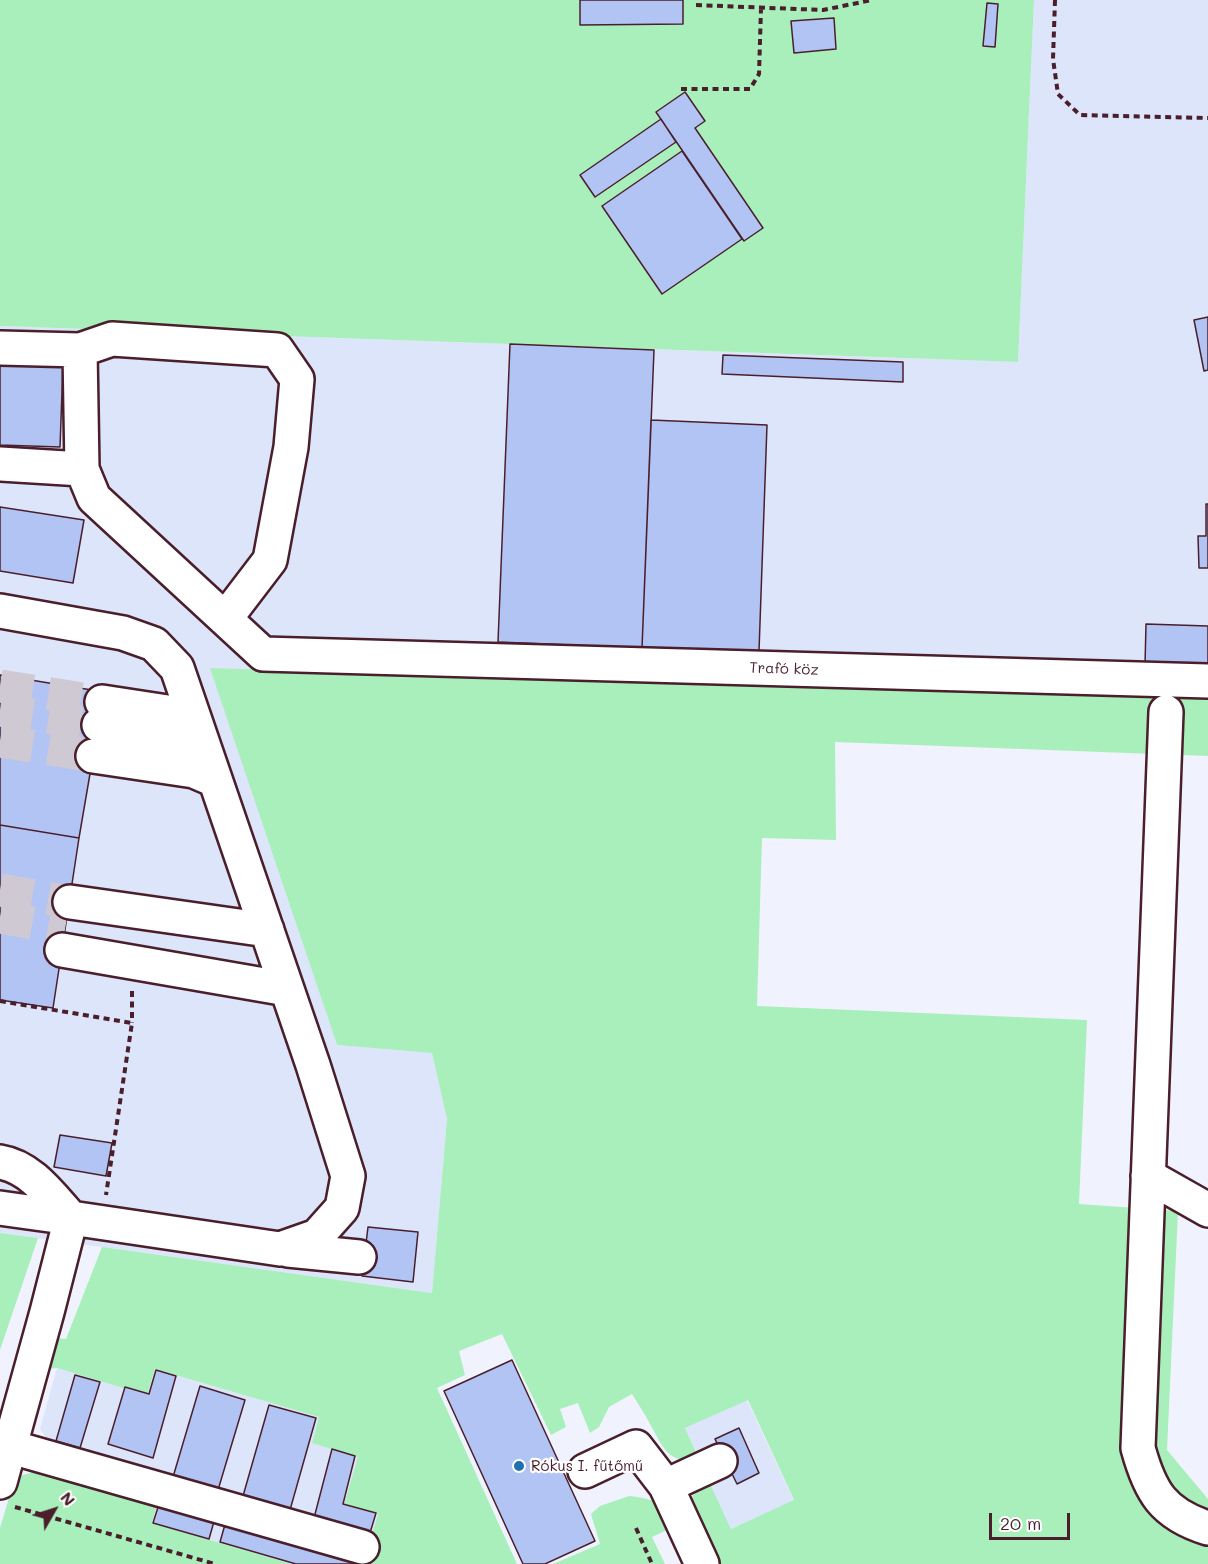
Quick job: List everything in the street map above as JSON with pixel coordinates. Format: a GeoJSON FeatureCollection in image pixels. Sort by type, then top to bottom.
{"type":"FeatureCollection","features":[{"type":"Feature","properties":{"kind":"street"},"geometry":{"type":"LineString","coordinates":[[0,348],[80,350],[112,339],[277,350],[297,379],[291,447],[270,560],[225,619]]}},
{"type":"Feature","properties":{"kind":"street"},"geometry":{"type":"LineString","coordinates":[[0,464],[82,469],[80,350]]}},
{"type":"Feature","properties":{"kind":"street","name":"Trafó köz"},"geometry":{"type":"LineString","coordinates":[[82,469],[94,498],[263,654],[1208,681]]}},
{"type":"Feature","properties":{"kind":"street"},"geometry":{"type":"LineString","coordinates":[[0,611],[123,633],[154,644],[177,668],[284,978],[348,1176],[342,1208],[317,1236],[280,1249]]}},
{"type":"Feature","properties":{"kind":"street"},"geometry":{"type":"LineString","coordinates":[[1166,712],[1138,1448],[1145,1475],[1158,1499],[1179,1516],[1208,1528]]}},
{"type":"Feature","properties":{"kind":"street"},"geometry":{"type":"LineString","coordinates":[[199,731],[182,737],[98,728],[215,780]]}},
{"type":"Feature","properties":{"kind":"street"},"geometry":{"type":"LineString","coordinates":[[267,930],[66,927],[284,978]]}},
{"type":"Feature","properties":{"kind":"street"},"geometry":{"type":"LineString","coordinates":[[0,1162],[8,1163],[34,1177],[86,1220]]}},
{"type":"Feature","properties":{"kind":"street"},"geometry":{"type":"LineString","coordinates":[[1148,1176],[1208,1210]]}},
{"type":"Feature","properties":{"kind":"street"},"geometry":{"type":"LineString","coordinates":[[0,1208],[280,1249],[359,1257]]}},
{"type":"Feature","properties":{"kind":"street"},"geometry":{"type":"LineString","coordinates":[[6,1494],[11,1447],[47,1312],[86,1220]]}},
{"type":"Feature","properties":{"kind":"street"},"geometry":{"type":"LineString","coordinates":[[11,1447],[362,1547]]}},
{"type":"Feature","properties":{"kind":"street"},"geometry":{"type":"LineString","coordinates":[[585,1472],[636,1447],[666,1486],[702,1564]]}},
{"type":"Feature","properties":{"kind":"street"},"geometry":{"type":"LineString","coordinates":[[666,1486],[720,1461]]}},
{"type":"Feature","properties":{"kind":"path"},"geometry":{"type":"LineString","coordinates":[[696,5],[822,10],[872,0]]}},
{"type":"Feature","properties":{"kind":"path"},"geometry":{"type":"LineString","coordinates":[[1055,0],[1053,59],[1058,94],[1080,115],[1208,118]]}},
{"type":"Feature","properties":{"kind":"path"},"geometry":{"type":"LineString","coordinates":[[681,89],[750,89],[759,74],[761,8]]}},
{"type":"Feature","properties":{"kind":"path"},"geometry":{"type":"LineString","coordinates":[[0,1001],[132,1023],[86,1220]]}},
{"type":"Feature","properties":{"kind":"path"},"geometry":{"type":"LineString","coordinates":[[6,1494],[215,1564]]}},
{"type":"Feature","properties":{"kind":"path"},"geometry":{"type":"LineString","coordinates":[[636,1528],[652,1564]]}},
{"type":"Feature","properties":{"kind":"shaded area"},"geometry":{"type":"Polygon","coordinates":[[[1034,0],[1208,0],[1208,695],[211,668],[337,1045],[432,1053],[447,1119],[432,1293],[0,1233],[0,326],[1018,362],[1034,0]]]}},
{"type":"Feature","properties":{"kind":"shaded area"},"geometry":{"type":"Polygon","coordinates":[[[57,1368],[147,1394],[155,1369],[319,1417],[312,1443],[358,1456],[378,1514],[363,1564],[292,1564],[152,1523],[158,1502],[52,1446],[40,1429],[57,1368]]]}},
{"type":"Feature","properties":{"kind":"shaded area"},"geometry":{"type":"Polygon","coordinates":[[[747,1400],[794,1501],[731,1529],[685,1428],[747,1400]]]}},
{"type":"Feature","properties":{"kind":"green space"},"geometry":{"type":"Polygon","coordinates":[[[0,0],[1034,0],[1018,362],[0,326],[0,0]]]}},
{"type":"Feature","properties":{"kind":"green space"},"geometry":{"type":"Polygon","coordinates":[[[210,668],[1208,695],[1208,756],[835,742],[836,840],[762,838],[757,1006],[1087,1020],[1079,1204],[1178,1211],[1167,1450],[1208,1499],[1208,1564],[716,1564],[695,1518],[692,1500],[699,1486],[708,1479],[731,1529],[794,1500],[748,1400],[685,1428],[699,1459],[673,1457],[663,1447],[632,1394],[609,1407],[599,1427],[590,1433],[578,1403],[560,1409],[566,1427],[551,1435],[502,1334],[459,1351],[465,1375],[437,1388],[517,1564],[363,1564],[378,1514],[344,1505],[358,1457],[312,1443],[319,1417],[155,1369],[147,1395],[57,1368],[47,1369],[55,1338],[66,1339],[102,1247],[432,1293],[447,1119],[432,1053],[337,1045],[210,668]]]}},
{"type":"Feature","properties":{"kind":"green space"},"geometry":{"type":"Polygon","coordinates":[[[0,1233],[38,1238],[0,1350],[0,1233]]]}},
{"type":"Feature","properties":{"kind":"green space"},"geometry":{"type":"Polygon","coordinates":[[[46,1469],[158,1501],[152,1523],[292,1564],[0,1564],[0,1528],[15,1477],[46,1469]]]}},
{"type":"Feature","properties":{"kind":"green space"},"geometry":{"type":"Polygon","coordinates":[[[629,1496],[652,1501],[665,1513],[671,1528],[652,1537],[665,1564],[553,1564],[600,1544],[591,1514],[600,1506],[629,1496]]]}},
{"type":"Feature","properties":{"kind":"building"},"geometry":{"type":"Polygon","coordinates":[[[580,0],[683,0],[683,24],[580,25],[580,0]]]}},
{"type":"Feature","properties":{"kind":"building"},"geometry":{"type":"Polygon","coordinates":[[[987,3],[998,4],[995,47],[983,46],[987,3]]]}},
{"type":"Feature","properties":{"kind":"building"},"geometry":{"type":"Polygon","coordinates":[[[834,18],[836,49],[794,53],[791,21],[834,18]]]}},
{"type":"Feature","properties":{"kind":"building"},"geometry":{"type":"Polygon","coordinates":[[[685,92],[705,121],[695,128],[763,228],[744,241],[656,112],[685,92]]]}},
{"type":"Feature","properties":{"kind":"building"},"geometry":{"type":"Polygon","coordinates":[[[661,119],[676,142],[595,197],[580,175],[661,119]]]}},
{"type":"Feature","properties":{"kind":"building"},"geometry":{"type":"Polygon","coordinates":[[[682,151],[742,239],[662,294],[602,206],[682,151]]]}},
{"type":"Feature","properties":{"kind":"building"},"geometry":{"type":"Polygon","coordinates":[[[1208,317],[1208,370],[1204,371],[1194,320],[1208,317]]]}},
{"type":"Feature","properties":{"kind":"building"},"geometry":{"type":"Polygon","coordinates":[[[510,344],[654,350],[642,648],[498,642],[510,344]]]}},
{"type":"Feature","properties":{"kind":"building"},"geometry":{"type":"Polygon","coordinates":[[[723,355],[903,362],[903,382],[722,374],[723,355]]]}},
{"type":"Feature","properties":{"kind":"building"},"geometry":{"type":"Polygon","coordinates":[[[0,362],[63,365],[60,447],[0,445],[0,362]]]}},
{"type":"Feature","properties":{"kind":"building"},"geometry":{"type":"Polygon","coordinates":[[[651,420],[767,425],[759,651],[642,648],[651,420]]]}},
{"type":"Feature","properties":{"kind":"building"},"geometry":{"type":"Polygon","coordinates":[[[1206,504],[1208,504],[1208,568],[1199,568],[1198,536],[1206,536],[1206,504]]]}},
{"type":"Feature","properties":{"kind":"building"},"geometry":{"type":"Polygon","coordinates":[[[0,507],[84,520],[73,583],[0,571],[0,507]]]}},
{"type":"Feature","properties":{"kind":"building"},"geometry":{"type":"Polygon","coordinates":[[[1146,624],[1208,626],[1208,667],[1145,665],[1146,624]]]}},
{"type":"Feature","properties":{"kind":"building"},"geometry":{"type":"Polygon","coordinates":[[[0,675],[104,692],[79,838],[0,825],[0,675]]]}},
{"type":"Feature","properties":{"kind":"building"},"geometry":{"type":"Polygon","coordinates":[[[0,825],[79,838],[53,1008],[0,1000],[0,825]]]}},
{"type":"Feature","properties":{"kind":"building"},"geometry":{"type":"Polygon","coordinates":[[[60,1135],[112,1143],[106,1176],[54,1167],[60,1135]]]}},
{"type":"Feature","properties":{"kind":"building"},"geometry":{"type":"Polygon","coordinates":[[[368,1227],[418,1232],[413,1282],[362,1276],[368,1227]]]}},
{"type":"Feature","properties":{"kind":"building","name":"Rókus I. fűtőmű"},"geometry":{"type":"Polygon","coordinates":[[[512,1360],[595,1541],[545,1564],[523,1564],[444,1391],[512,1360]]]}},
{"type":"Feature","properties":{"kind":"building"},"geometry":{"type":"Polygon","coordinates":[[[156,1370],[176,1376],[153,1458],[108,1444],[125,1387],[149,1394],[156,1370]]]}},
{"type":"Feature","properties":{"kind":"building"},"geometry":{"type":"Polygon","coordinates":[[[75,1375],[100,1382],[80,1448],[56,1441],[75,1375]]]}},
{"type":"Feature","properties":{"kind":"building"},"geometry":{"type":"Polygon","coordinates":[[[200,1386],[245,1400],[218,1490],[173,1477],[200,1386]]]}},
{"type":"Feature","properties":{"kind":"building"},"geometry":{"type":"Polygon","coordinates":[[[269,1405],[316,1418],[290,1510],[243,1496],[269,1405]]]}},
{"type":"Feature","properties":{"kind":"building"},"geometry":{"type":"Polygon","coordinates":[[[739,1428],[759,1473],[737,1484],[715,1439],[739,1428]]]}},
{"type":"Feature","properties":{"kind":"building"},"geometry":{"type":"Polygon","coordinates":[[[332,1449],[355,1456],[343,1504],[376,1513],[370,1533],[314,1518],[332,1449]]]}},
{"type":"Feature","properties":{"kind":"building"},"geometry":{"type":"Polygon","coordinates":[[[160,1501],[215,1518],[209,1539],[153,1523],[160,1501]]]}},
{"type":"Feature","properties":{"kind":"building"},"geometry":{"type":"Polygon","coordinates":[[[226,1521],[363,1559],[362,1564],[296,1564],[220,1542],[226,1521]]]}},
{"type":"Feature","properties":{"kind":"tunnel"},"geometry":{"type":"LineString","coordinates":[[0,686],[102,702]]}},
{"type":"Feature","properties":{"kind":"tunnel"},"geometry":{"type":"LineString","coordinates":[[0,710],[99,725]]}},
{"type":"Feature","properties":{"kind":"tunnel"},"geometry":{"type":"LineString","coordinates":[[0,741],[93,756]]}},
{"type":"Feature","properties":{"kind":"tunnel"},"geometry":{"type":"LineString","coordinates":[[0,890],[70,902]]}},
{"type":"Feature","properties":{"kind":"tunnel"},"geometry":{"type":"LineString","coordinates":[[0,917],[65,929]]}},
{"type":"Feature","properties":{"kind":"place","name":"Rókus I. fűtőmű"},"geometry":{"type":"Point","coordinates":[519,1466]}}]}
